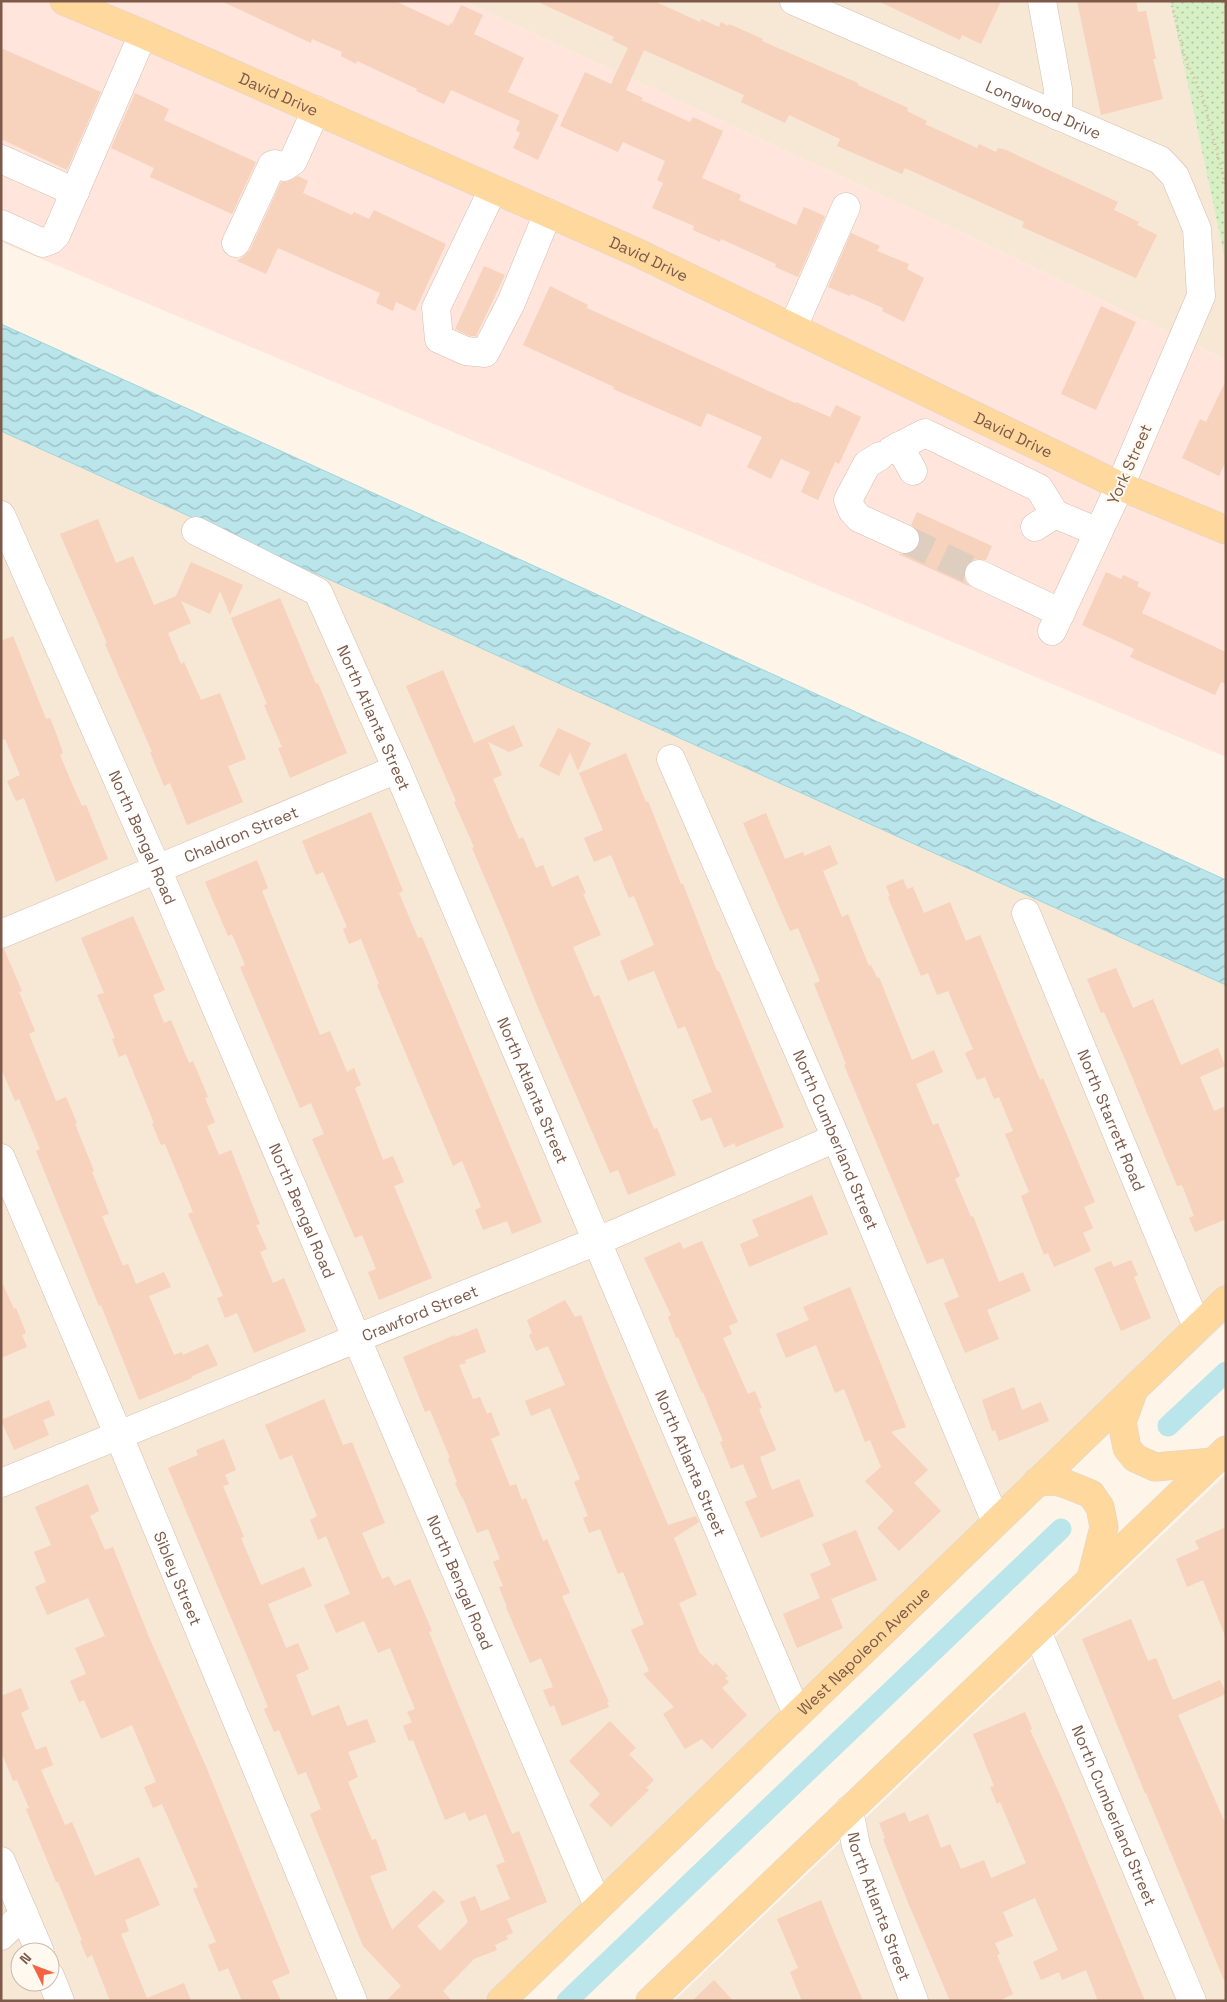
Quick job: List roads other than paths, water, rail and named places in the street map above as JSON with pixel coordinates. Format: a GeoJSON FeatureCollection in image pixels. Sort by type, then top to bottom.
{"type":"FeatureCollection","features":[{"type":"Feature","properties":{"kind":"main road","name":"David Drive"},"geometry":{"type":"LineString","coordinates":[[64,1],[143,34],[636,252],[1120,486],[1226,530]]}},
{"type":"Feature","properties":{"kind":"main road","name":"West Napoleon Avenue"},"geometry":{"type":"LineString","coordinates":[[501,2001],[1226,1300]]}},
{"type":"Feature","properties":{"kind":"main road"},"geometry":{"type":"LineString","coordinates":[[1135,1388],[1122,1422],[1127,1448],[1135,1458],[1155,1466],[1219,1456]]}},
{"type":"Feature","properties":{"kind":"main road"},"geometry":{"type":"LineString","coordinates":[[650,2001],[1219,1456]]}},
{"type":"Feature","properties":{"kind":"main road"},"geometry":{"type":"LineString","coordinates":[[1037,1482],[1056,1481],[1066,1484],[1091,1494],[1100,1507],[1104,1527],[1091,1579]]}},
{"type":"Feature","properties":{"kind":"street","name":"Longwood Drive"},"geometry":{"type":"LineString","coordinates":[[794,1],[1160,160],[1176,176],[1197,229],[1202,296]]}},
{"type":"Feature","properties":{"kind":"street"},"geometry":{"type":"LineString","coordinates":[[1042,1],[1058,89],[1058,116]]}},
{"type":"Feature","properties":{"kind":"street"},"geometry":{"type":"LineString","coordinates":[[1,224],[43,243],[51,240],[56,235],[143,34]]}},
{"type":"Feature","properties":{"kind":"street"},"geometry":{"type":"LineString","coordinates":[[236,243],[272,165],[284,167],[293,161],[316,110]]}},
{"type":"Feature","properties":{"kind":"street"},"geometry":{"type":"LineString","coordinates":[[1,159],[75,192]]}},
{"type":"Feature","properties":{"kind":"street"},"geometry":{"type":"LineString","coordinates":[[493,189],[436,308],[439,338],[466,350],[486,353],[511,303],[548,213]]}},
{"type":"Feature","properties":{"kind":"street"},"geometry":{"type":"LineString","coordinates":[[793,328],[846,207]]}},
{"type":"Feature","properties":{"kind":"street","name":"York Street"},"geometry":{"type":"LineString","coordinates":[[979,574],[1057,622],[1120,486],[1202,296]]}},
{"type":"Feature","properties":{"kind":"street"},"geometry":{"type":"LineString","coordinates":[[905,539],[859,518],[852,510],[848,500],[867,464],[925,433],[1039,488],[1045,520],[1098,532]]}},
{"type":"Feature","properties":{"kind":"street"},"geometry":{"type":"LineString","coordinates":[[890,451],[913,471]]}},
{"type":"Feature","properties":{"kind":"street","name":"North Bengal Road"},"geometry":{"type":"LineString","coordinates":[[1,516],[157,869],[598,1906]]}},
{"type":"Feature","properties":{"kind":"street","name":"North Atlanta Street"},"geometry":{"type":"LineString","coordinates":[[196,532],[318,592],[397,769],[797,1714]]}},
{"type":"Feature","properties":{"kind":"street","name":"North Cumberland Street"},"geometry":{"type":"LineString","coordinates":[[671,760],[836,1138],[996,1522]]}},
{"type":"Feature","properties":{"kind":"street","name":"Chaldron Street"},"geometry":{"type":"LineString","coordinates":[[1,934],[397,769]]}},
{"type":"Feature","properties":{"kind":"street","name":"North Starrett Road"},"geometry":{"type":"LineString","coordinates":[[1026,913],[1198,1327]]}},
{"type":"Feature","properties":{"kind":"street","name":"Crawford Street"},"geometry":{"type":"LineString","coordinates":[[1,1483],[596,1241],[836,1138]]}},
{"type":"Feature","properties":{"kind":"street","name":"Sibley Street"},"geometry":{"type":"LineString","coordinates":[[1,1158],[119,1436],[353,2001]]}},
{"type":"Feature","properties":{"kind":"street","name":"North Cumberland Street"},"geometry":{"type":"LineString","coordinates":[[1037,1630],[1192,2001]]}},
{"type":"Feature","properties":{"kind":"street","name":"North Atlanta Street"},"geometry":{"type":"LineString","coordinates":[[849,1810],[856,1846],[914,2001]]}},
{"type":"Feature","properties":{"kind":"street"},"geometry":{"type":"LineString","coordinates":[[1,1861],[36,1942]]}},
{"type":"Feature","properties":{"kind":"street"},"geometry":{"type":"LineString","coordinates":[[1,1936],[24,1914]]}},
{"type":"Feature","properties":{"kind":"water"},"geometry":{"type":"Polygon","coordinates":[[[1,324],[1226,880],[1226,985],[1,431],[1,324]]]}},
{"type":"Feature","properties":{"kind":"waterway"},"geometry":{"type":"LineString","coordinates":[[1168,1426],[1226,1372]]}},
{"type":"Feature","properties":{"kind":"waterway"},"geometry":{"type":"LineString","coordinates":[[567,2001],[1061,1529]]}},
{"type":"Feature","properties":{"kind":"tunnel"},"geometry":{"type":"LineString","coordinates":[[905,539],[979,574]]}}]}
